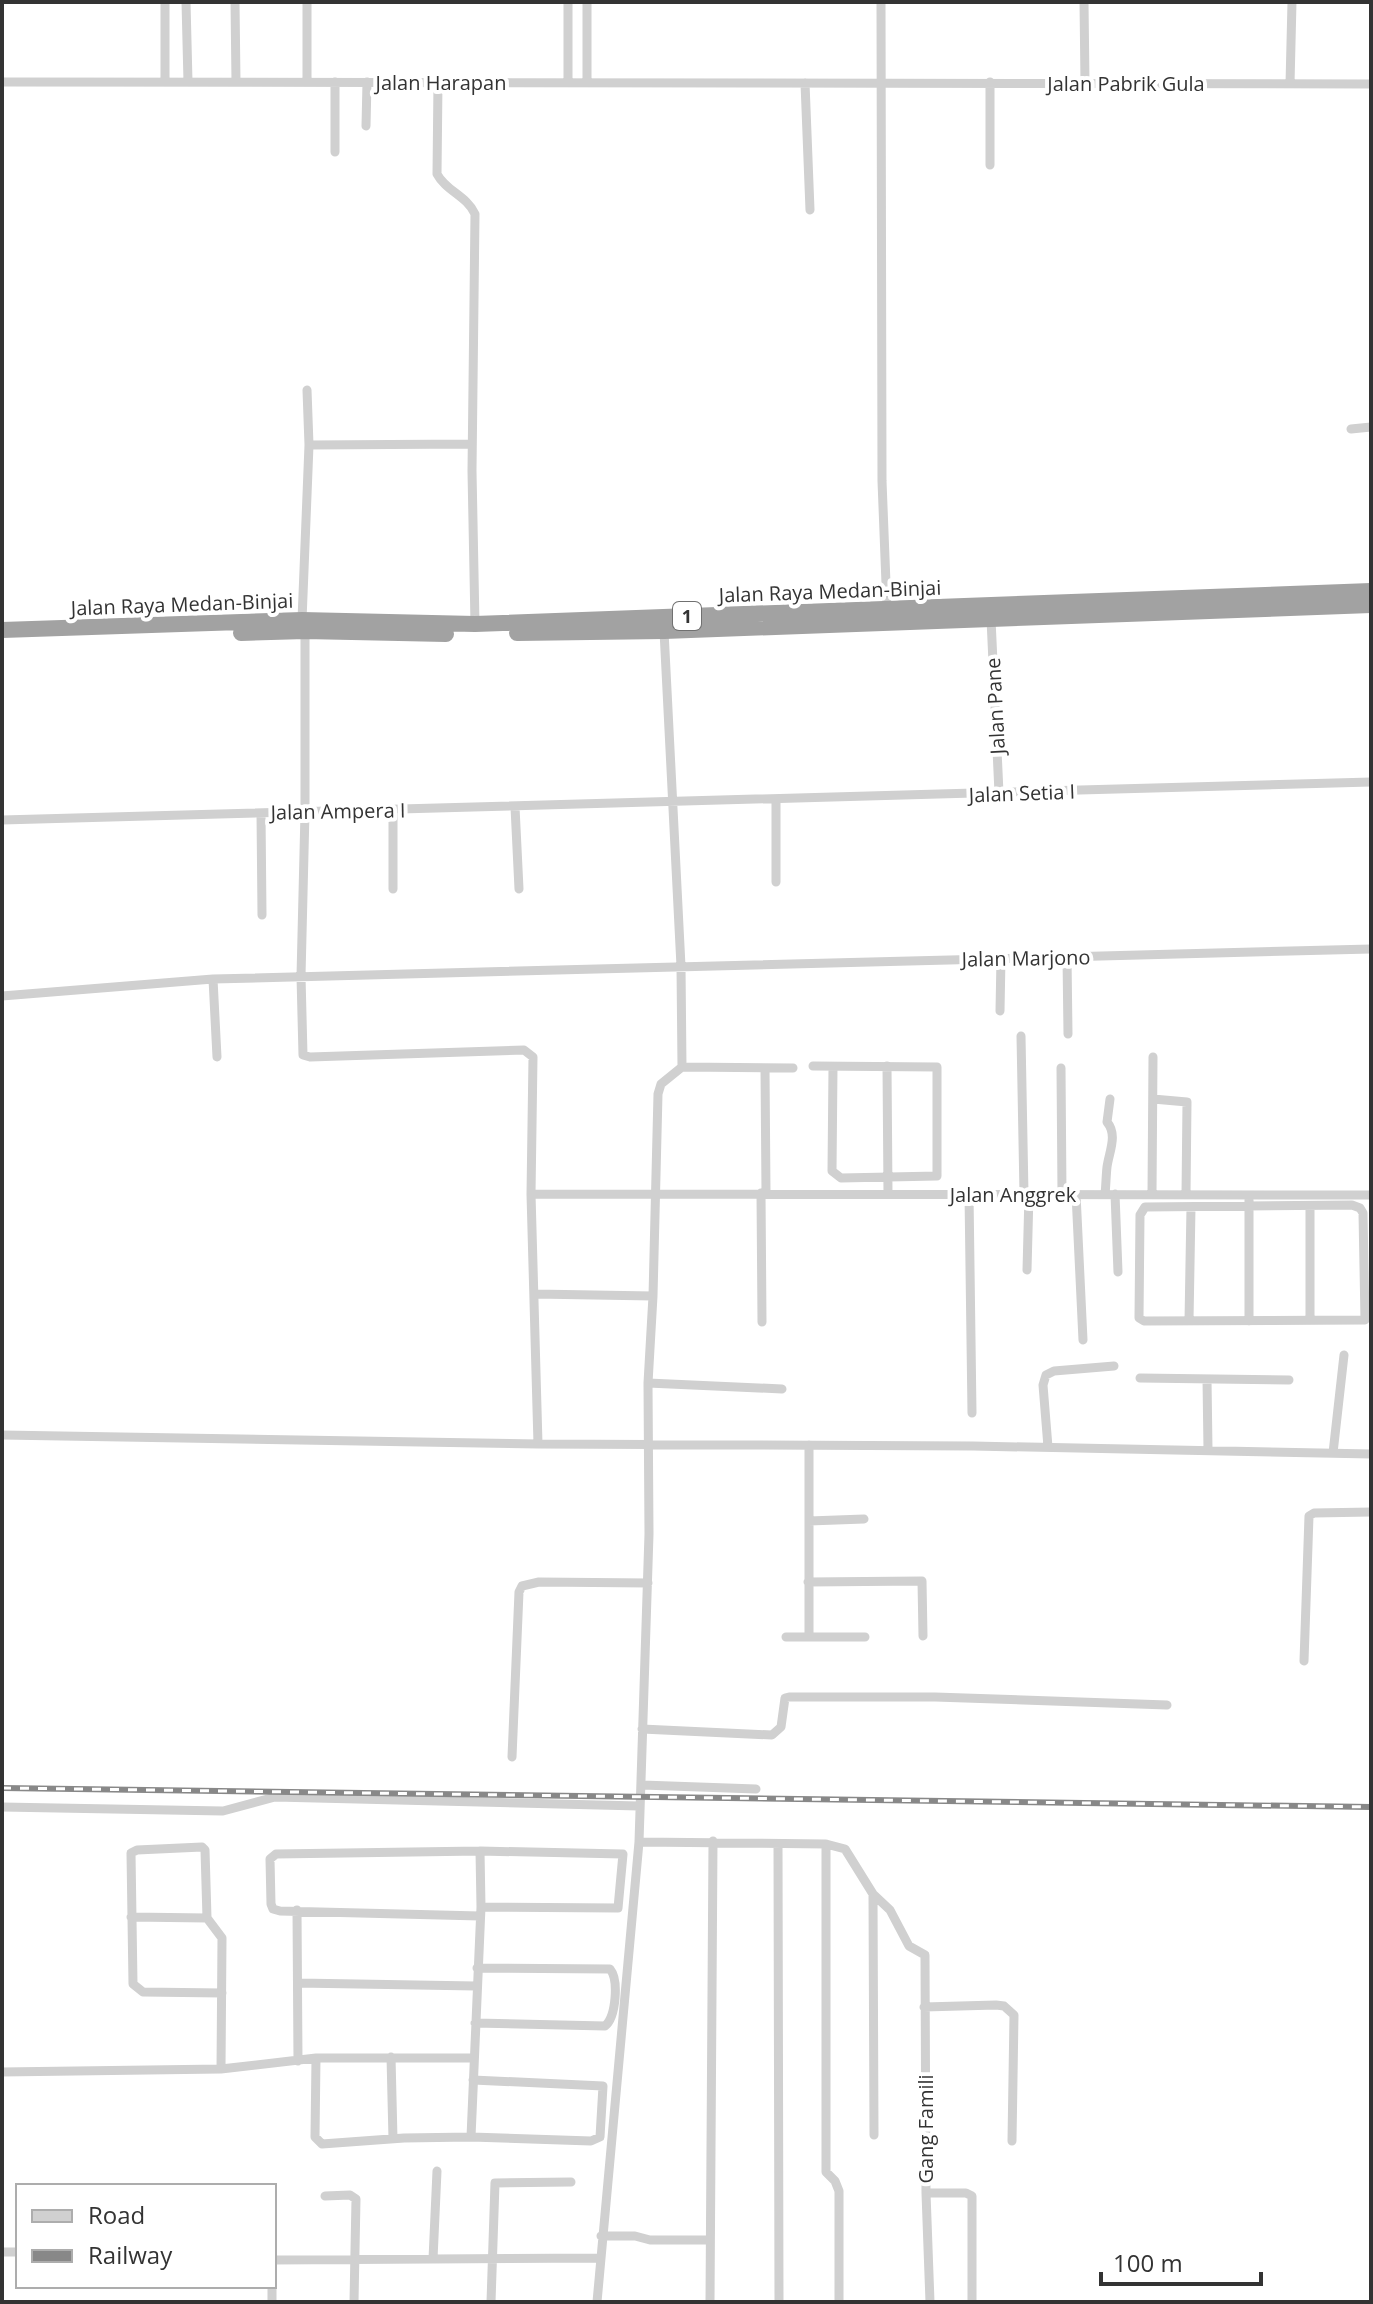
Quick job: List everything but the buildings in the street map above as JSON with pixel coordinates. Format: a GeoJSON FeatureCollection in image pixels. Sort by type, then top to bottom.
{"type":"FeatureCollection","features":[{"type":"Feature","properties":{"kind":"highway","name":"Jalan Raya Medan-Binjai"},"geometry":{"type":"LineString","coordinates":[[2,640],[303,626],[413,635],[664,631],[814,619],[887,609],[1371,591]]}},
{"type":"Feature","properties":{"kind":"highway","name":"Jalan Raya Medan-Binjai"},"geometry":{"type":"LineString","coordinates":[[2,630],[991,619],[1371,605]]}},
{"type":"Feature","properties":{"kind":"street"},"geometry":{"type":"LineString","coordinates":[[165,2],[165,82]]}},
{"type":"Feature","properties":{"kind":"street"},"geometry":{"type":"LineString","coordinates":[[186,2],[188,82]]}},
{"type":"Feature","properties":{"kind":"street"},"geometry":{"type":"LineString","coordinates":[[235,2],[236,82]]}},
{"type":"Feature","properties":{"kind":"street"},"geometry":{"type":"LineString","coordinates":[[307,2],[307,82]]}},
{"type":"Feature","properties":{"kind":"street"},"geometry":{"type":"LineString","coordinates":[[568,2],[568,83]]}},
{"type":"Feature","properties":{"kind":"street"},"geometry":{"type":"LineString","coordinates":[[587,2],[587,83]]}},
{"type":"Feature","properties":{"kind":"street"},"geometry":{"type":"LineString","coordinates":[[881,2],[882,481],[887,609]]}},
{"type":"Feature","properties":{"kind":"street"},"geometry":{"type":"LineString","coordinates":[[1084,2],[1085,83]]}},
{"type":"Feature","properties":{"kind":"street"},"geometry":{"type":"LineString","coordinates":[[1290,84],[1292,2]]}},
{"type":"Feature","properties":{"kind":"street","name":"Jalan Harapan"},"geometry":{"type":"LineString","coordinates":[[2,82],[881,83]]}},
{"type":"Feature","properties":{"kind":"street"},"geometry":{"type":"LineString","coordinates":[[335,82],[335,152]]}},
{"type":"Feature","properties":{"kind":"street"},"geometry":{"type":"LineString","coordinates":[[366,126],[367,82]]}},
{"type":"Feature","properties":{"kind":"street"},"geometry":{"type":"LineString","coordinates":[[438,82],[437,174],[442,183],[472,206],[475,214],[472,444],[475,624]]}},
{"type":"Feature","properties":{"kind":"street"},"geometry":{"type":"LineString","coordinates":[[990,82],[990,165]]}},
{"type":"Feature","properties":{"kind":"street"},"geometry":{"type":"LineString","coordinates":[[805,83],[810,210]]}},
{"type":"Feature","properties":{"kind":"street","name":"Jalan Pabrik Gula"},"geometry":{"type":"LineString","coordinates":[[881,83],[1371,84]]}},
{"type":"Feature","properties":{"kind":"street"},"geometry":{"type":"LineString","coordinates":[[307,390],[309,445],[303,626],[303,1055],[524,1050],[533,1057],[531,1194],[538,1444]]}},
{"type":"Feature","properties":{"kind":"street"},"geometry":{"type":"LineString","coordinates":[[1351,429],[1371,427]]}},
{"type":"Feature","properties":{"kind":"street"},"geometry":{"type":"LineString","coordinates":[[309,445],[472,444]]}},
{"type":"Feature","properties":{"kind":"street","name":"Jalan Pane"},"geometry":{"type":"LineString","coordinates":[[991,619],[999,793]]}},
{"type":"Feature","properties":{"kind":"street"},"geometry":{"type":"LineString","coordinates":[[664,631],[681,966],[682,1067]]}},
{"type":"Feature","properties":{"kind":"street","name":"Jalan Setia I"},"geometry":{"type":"LineString","coordinates":[[673,803],[1371,782]]}},
{"type":"Feature","properties":{"kind":"street"},"geometry":{"type":"LineString","coordinates":[[776,800],[776,882]]}},
{"type":"Feature","properties":{"kind":"street","name":"Jalan Ampera I"},"geometry":{"type":"LineString","coordinates":[[2,820],[673,803]]}},
{"type":"Feature","properties":{"kind":"street"},"geometry":{"type":"LineString","coordinates":[[515,807],[519,889]]}},
{"type":"Feature","properties":{"kind":"street"},"geometry":{"type":"LineString","coordinates":[[393,810],[393,889]]}},
{"type":"Feature","properties":{"kind":"street"},"geometry":{"type":"LineString","coordinates":[[261,813],[262,915]]}},
{"type":"Feature","properties":{"kind":"street","name":"Jalan Marjono"},"geometry":{"type":"LineString","coordinates":[[2,996],[213,979],[1371,949]]}},
{"type":"Feature","properties":{"kind":"street"},"geometry":{"type":"LineString","coordinates":[[1067,957],[1068,1034]]}},
{"type":"Feature","properties":{"kind":"street"},"geometry":{"type":"LineString","coordinates":[[1000,1011],[1001,958]]}},
{"type":"Feature","properties":{"kind":"street"},"geometry":{"type":"LineString","coordinates":[[213,979],[217,1057]]}},
{"type":"Feature","properties":{"kind":"street"},"geometry":{"type":"LineString","coordinates":[[1021,1036],[1027,1270]]}},
{"type":"Feature","properties":{"kind":"street"},"geometry":{"type":"LineString","coordinates":[[1152,1194],[1153,1057]]}},
{"type":"Feature","properties":{"kind":"street"},"geometry":{"type":"LineString","coordinates":[[813,1066],[934,1067],[938,1071],[937,1176],[841,1178],[832,1171],[833,1067]]}},
{"type":"Feature","properties":{"kind":"street"},"geometry":{"type":"LineString","coordinates":[[887,1066],[888,1194]]}},
{"type":"Feature","properties":{"kind":"street"},"geometry":{"type":"LineString","coordinates":[[597,2302],[642,1785],[648,1583],[648,1383],[658,1094],[661,1084],[682,1067],[793,1068]]}},
{"type":"Feature","properties":{"kind":"street"},"geometry":{"type":"LineString","coordinates":[[762,1322],[765,1068]]}},
{"type":"Feature","properties":{"kind":"street"},"geometry":{"type":"LineString","coordinates":[[1061,1068],[1062,1194]]}},
{"type":"Feature","properties":{"kind":"street"},"geometry":{"type":"LineString","coordinates":[[1110,1099],[1107,1122],[1112,1129],[1112,1152],[1107,1163],[1118,1272]]}},
{"type":"Feature","properties":{"kind":"street"},"geometry":{"type":"LineString","coordinates":[[1153,1099],[1187,1102],[1186,1194]]}},
{"type":"Feature","properties":{"kind":"street","name":"Jalan Anggrek"},"geometry":{"type":"LineString","coordinates":[[531,1194],[1371,1195]]}},
{"type":"Feature","properties":{"kind":"street"},"geometry":{"type":"LineString","coordinates":[[969,1194],[972,1413]]}},
{"type":"Feature","properties":{"kind":"street"},"geometry":{"type":"LineString","coordinates":[[1076,1194],[1083,1340]]}},
{"type":"Feature","properties":{"kind":"street"},"geometry":{"type":"LineString","coordinates":[[1249,1195],[1249,1321]]}},
{"type":"Feature","properties":{"kind":"street"},"geometry":{"type":"LineString","coordinates":[[1352,1205],[1360,1208],[1363,1213],[1366,1316],[1361,1320],[1144,1321],[1137,1313],[1141,1210],[1145,1207],[1248,1206],[1352,1205]]}},
{"type":"Feature","properties":{"kind":"street"},"geometry":{"type":"LineString","coordinates":[[1310,1206],[1310,1320]]}},
{"type":"Feature","properties":{"kind":"street"},"geometry":{"type":"LineString","coordinates":[[1189,1321],[1191,1207]]}},
{"type":"Feature","properties":{"kind":"street"},"geometry":{"type":"LineString","coordinates":[[535,1294],[653,1296]]}},
{"type":"Feature","properties":{"kind":"street"},"geometry":{"type":"LineString","coordinates":[[1333,1453],[1344,1355]]}},
{"type":"Feature","properties":{"kind":"street"},"geometry":{"type":"LineString","coordinates":[[1048,1447],[1043,1385],[1046,1375],[1054,1371],[1114,1366]]}},
{"type":"Feature","properties":{"kind":"street"},"geometry":{"type":"LineString","coordinates":[[1140,1378],[1289,1380]]}},
{"type":"Feature","properties":{"kind":"street"},"geometry":{"type":"LineString","coordinates":[[1207,1379],[1208,1450]]}},
{"type":"Feature","properties":{"kind":"street"},"geometry":{"type":"LineString","coordinates":[[648,1383],[782,1389]]}},
{"type":"Feature","properties":{"kind":"street"},"geometry":{"type":"LineString","coordinates":[[2,1435],[538,1444],[1048,1447],[1371,1454]]}},
{"type":"Feature","properties":{"kind":"street"},"geometry":{"type":"LineString","coordinates":[[809,1445],[809,1637]]}},
{"type":"Feature","properties":{"kind":"street"},"geometry":{"type":"LineString","coordinates":[[1304,1661],[1310,1513],[1371,1512]]}},
{"type":"Feature","properties":{"kind":"street"},"geometry":{"type":"LineString","coordinates":[[809,1521],[864,1519]]}},
{"type":"Feature","properties":{"kind":"street"},"geometry":{"type":"LineString","coordinates":[[808,1582],[922,1581],[923,1636]]}},
{"type":"Feature","properties":{"kind":"street"},"geometry":{"type":"LineString","coordinates":[[512,1757],[519,1592],[522,1586],[539,1582],[648,1583]]}},
{"type":"Feature","properties":{"kind":"street"},"geometry":{"type":"LineString","coordinates":[[786,1637],[865,1637]]}},
{"type":"Feature","properties":{"kind":"street"},"geometry":{"type":"LineString","coordinates":[[642,1729],[772,1735],[781,1727],[782,1702],[789,1697],[935,1697],[1167,1705]]}},
{"type":"Feature","properties":{"kind":"street"},"geometry":{"type":"LineString","coordinates":[[642,1785],[756,1789]]}},
{"type":"Feature","properties":{"kind":"street"},"geometry":{"type":"LineString","coordinates":[[2,1807],[223,1811],[275,1797],[639,1806]]}},
{"type":"Feature","properties":{"kind":"street"},"geometry":{"type":"LineString","coordinates":[[710,2302],[713,1841]]}},
{"type":"Feature","properties":{"kind":"street"},"geometry":{"type":"LineString","coordinates":[[639,1842],[826,1844],[845,1849],[873,1894],[874,2135]]}},
{"type":"Feature","properties":{"kind":"street"},"geometry":{"type":"LineString","coordinates":[[778,1844],[779,2302]]}},
{"type":"Feature","properties":{"kind":"street"},"geometry":{"type":"LineString","coordinates":[[826,1844],[826,2172],[839,2191],[839,2302]]}},
{"type":"Feature","properties":{"kind":"street"},"geometry":{"type":"LineString","coordinates":[[221,2069],[222,1993],[222,1938],[207,1918],[207,1855],[202,1847],[137,1850],[131,1853],[133,1984],[136,1989],[143,1992],[222,1993]]}},
{"type":"Feature","properties":{"kind":"street"},"geometry":{"type":"LineString","coordinates":[[471,2137],[481,1912],[480,1851]]}},
{"type":"Feature","properties":{"kind":"street"},"geometry":{"type":"LineString","coordinates":[[480,1851],[621,1853],[624,1857],[620,1906],[615,1909],[481,1912],[280,1911],[273,1909],[271,1904],[270,1859],[276,1854],[480,1851]]}},
{"type":"Feature","properties":{"kind":"street","name":"Gang Famili"},"geometry":{"type":"LineString","coordinates":[[873,1894],[890,1910],[909,1946],[925,1955],[926,2193],[930,2302]]}},
{"type":"Feature","properties":{"kind":"street"},"geometry":{"type":"LineString","coordinates":[[297,1910],[298,2061]]}},
{"type":"Feature","properties":{"kind":"street"},"geometry":{"type":"LineString","coordinates":[[131,1917],[207,1918]]}},
{"type":"Feature","properties":{"kind":"street"},"geometry":{"type":"LineString","coordinates":[[475,2023],[605,2026],[612,2017],[615,1976],[610,1969],[477,1968]]}},
{"type":"Feature","properties":{"kind":"street"},"geometry":{"type":"LineString","coordinates":[[298,1983],[476,1986]]}},
{"type":"Feature","properties":{"kind":"street"},"geometry":{"type":"LineString","coordinates":[[924,2007],[996,2005],[1004,2006],[1014,2015],[1012,2141]]}},
{"type":"Feature","properties":{"kind":"street"},"geometry":{"type":"LineString","coordinates":[[391,2057],[393,2139]]}},
{"type":"Feature","properties":{"kind":"street"},"geometry":{"type":"LineString","coordinates":[[2,2072],[221,2069],[316,2058],[474,2058]]}},
{"type":"Feature","properties":{"kind":"street"},"geometry":{"type":"LineString","coordinates":[[316,2058],[315,2137],[322,2144],[471,2137],[597,2140],[600,2137],[603,2086],[473,2080]]}},
{"type":"Feature","properties":{"kind":"street"},"geometry":{"type":"LineString","coordinates":[[433,2259],[437,2171]]}},
{"type":"Feature","properties":{"kind":"street"},"geometry":{"type":"LineString","coordinates":[[491,2302],[495,2183],[571,2182]]}},
{"type":"Feature","properties":{"kind":"street"},"geometry":{"type":"LineString","coordinates":[[926,2193],[966,2193],[972,2196],[972,2302]]}},
{"type":"Feature","properties":{"kind":"street"},"geometry":{"type":"LineString","coordinates":[[325,2196],[350,2195],[356,2199],[354,2302]]}},
{"type":"Feature","properties":{"kind":"street"},"geometry":{"type":"LineString","coordinates":[[601,2236],[710,2240]]}},
{"type":"Feature","properties":{"kind":"street"},"geometry":{"type":"LineString","coordinates":[[276,2260],[599,2258]]}},
{"type":"Feature","properties":{"kind":"railway"},"geometry":{"type":"LineString","coordinates":[[2,1788],[1371,1807]]}}]}
